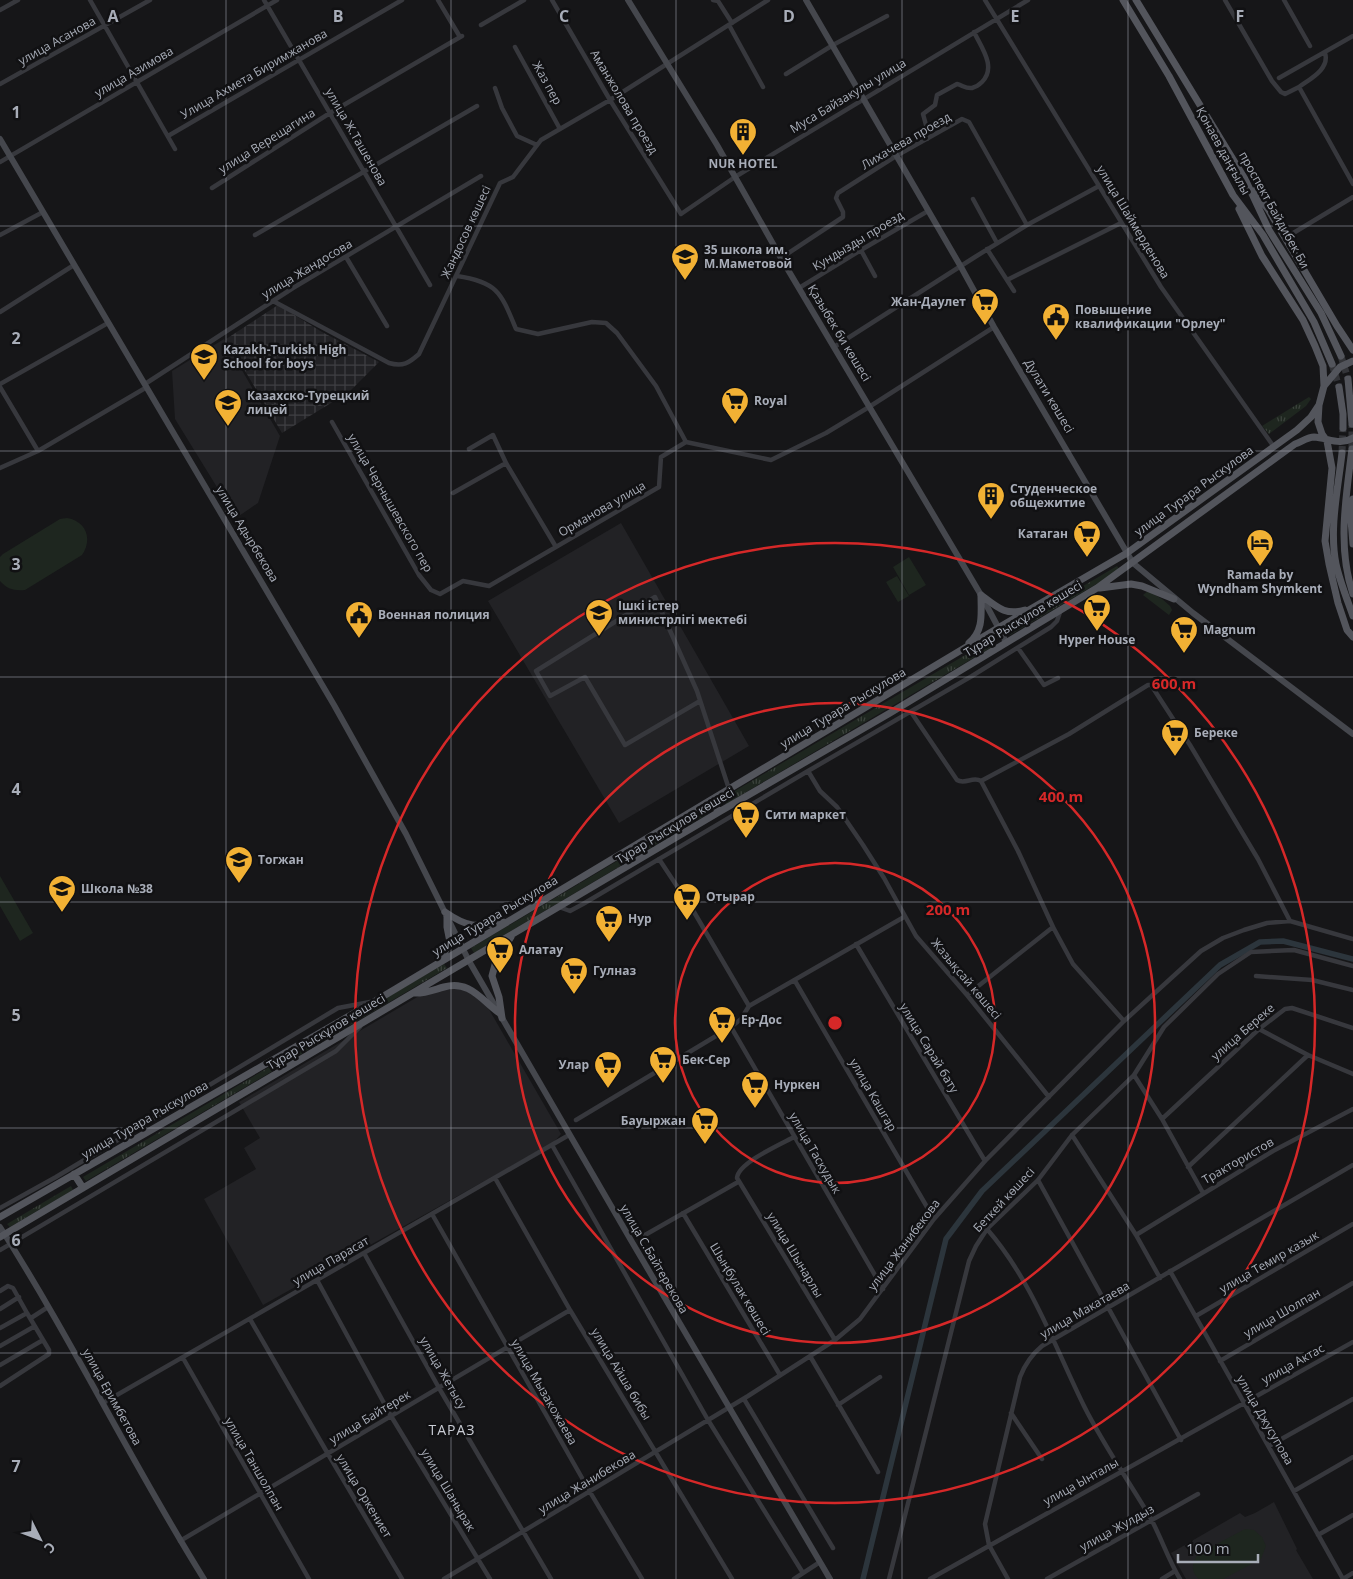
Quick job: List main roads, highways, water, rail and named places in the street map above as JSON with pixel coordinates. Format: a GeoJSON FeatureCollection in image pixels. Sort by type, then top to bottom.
{"type":"FeatureCollection","features":[{"type":"Feature","properties":{"kind":"main road","name":"Қазыбек би көшесі"},"geometry":{"type":"LineString","coordinates":[[628,0],[668,63],[981,596],[1006,642]]}},
{"type":"Feature","properties":{"kind":"main road","name":"Дулати көшесі"},"geometry":{"type":"LineString","coordinates":[[806,0],[994,327],[1133,563],[1174,598],[1353,734]]}},
{"type":"Feature","properties":{"kind":"main road","name":"Қонаев даңғылы"},"geometry":{"type":"LineString","coordinates":[[1123,0],[1169,76],[1233,195],[1264,235],[1314,322],[1332,364]]}},
{"type":"Feature","properties":{"kind":"main road","name":"проспект Байдибек Би"},"geometry":{"type":"LineString","coordinates":[[1136,0],[1245,179],[1269,230],[1321,313],[1341,356]]}},
{"type":"Feature","properties":{"kind":"main road","name":"улица Адырбекова"},"geometry":{"type":"LineString","coordinates":[[0,139],[334,705],[406,834],[462,948]]}},
{"type":"Feature","properties":{"kind":"main road"},"geometry":{"type":"LineString","coordinates":[[1245,179],[1268,209],[1353,350]]}},
{"type":"Feature","properties":{"kind":"main road"},"geometry":{"type":"LineString","coordinates":[[1233,195],[1262,256],[1303,320],[1323,366],[1324,386],[1319,405],[1318,422],[1322,434],[1327,441],[1332,468],[1325,541],[1338,603],[1347,630],[1353,637]]}},
{"type":"Feature","properties":{"kind":"main road"},"geometry":{"type":"LineString","coordinates":[[1324,386],[1340,367],[1353,361]]}},
{"type":"Feature","properties":{"kind":"main road"},"geometry":{"type":"LineString","coordinates":[[1348,379],[1352,424]]}},
{"type":"Feature","properties":{"kind":"main road"},"geometry":{"type":"LineString","coordinates":[[1339,386],[1343,428]]}},
{"type":"Feature","properties":{"kind":"main road","name":"улица Турара Рыскулова"},"geometry":{"type":"LineString","coordinates":[[1127,553],[1297,430],[1319,405]]}},
{"type":"Feature","properties":{"kind":"main road","name":"Тұрар Рыскұлов көшесі"},"geometry":{"type":"LineString","coordinates":[[2,1236],[890,713],[1097,588],[1295,444],[1312,437],[1327,441],[1347,441],[1353,438]]}},
{"type":"Feature","properties":{"kind":"main road"},"geometry":{"type":"LineString","coordinates":[[1352,449],[1344,508],[1344,539],[1353,594]]}},
{"type":"Feature","properties":{"kind":"main road"},"geometry":{"type":"LineString","coordinates":[[1342,453],[1334,546],[1336,564],[1353,616]]}},
{"type":"Feature","properties":{"kind":"main road"},"geometry":{"type":"LineString","coordinates":[[1353,499],[1351,520],[1353,539]]}},
{"type":"Feature","properties":{"kind":"main road","name":"Тұрар Рыскұлов көшесі"},"geometry":{"type":"LineString","coordinates":[[998,628],[1127,553]]}},
{"type":"Feature","properties":{"kind":"main road"},"geometry":{"type":"LineString","coordinates":[[1097,588],[1131,584],[1142,586],[1174,598]]}},
{"type":"Feature","properties":{"kind":"main road"},"geometry":{"type":"LineString","coordinates":[[981,596],[996,607],[1007,612],[1018,612],[1038,606]]}},
{"type":"Feature","properties":{"kind":"main road"},"geometry":{"type":"LineString","coordinates":[[956,654],[972,641],[978,632],[981,621],[981,596]]}},
{"type":"Feature","properties":{"kind":"main road","name":"улица Турара Рыскулова"},"geometry":{"type":"LineString","coordinates":[[0,1217],[377,1000],[998,628]]}},
{"type":"Feature","properties":{"kind":"main road"},"geometry":{"type":"LineString","coordinates":[[711,800],[719,812]]}},
{"type":"Feature","properties":{"kind":"main road"},"geometry":{"type":"LineString","coordinates":[[446,913],[467,925],[482,926],[508,920]]}},
{"type":"Feature","properties":{"kind":"main road"},"geometry":{"type":"LineString","coordinates":[[438,962],[450,942],[446,913]]}},
{"type":"Feature","properties":{"kind":"main road"},"geometry":{"type":"LineString","coordinates":[[500,1015],[500,997],[492,976],[496,961],[512,935]]}},
{"type":"Feature","properties":{"kind":"main road","name":"улица С.Байтерекова"},"geometry":{"type":"LineString","coordinates":[[462,948],[569,1135],[830,1579]]}},
{"type":"Feature","properties":{"kind":"main road"},"geometry":{"type":"LineString","coordinates":[[413,994],[423,994],[450,985],[460,985],[470,990],[500,1015]]}},
{"type":"Feature","properties":{"kind":"main road"},"geometry":{"type":"LineString","coordinates":[[74,1174],[83,1188]]}},
{"type":"Feature","properties":{"kind":"main road","name":"улица Еримбетова"},"geometry":{"type":"LineString","coordinates":[[0,1227],[2,1236],[10,1243],[48,1307],[180,1541],[204,1579]]}},
{"type":"Feature","properties":{"kind":"waterway"},"geometry":{"type":"LineString","coordinates":[[863,1579],[946,1239],[982,1191],[1220,965],[1260,942],[1283,941],[1353,959]]}},
{"type":"Feature","properties":{"kind":"tunnel"},"geometry":{"type":"LineString","coordinates":[[1341,356],[1348,379]]}},
{"type":"Feature","properties":{"kind":"tunnel"},"geometry":{"type":"LineString","coordinates":[[1332,364],[1339,387]]}},
{"type":"Feature","properties":{"kind":"tunnel"},"geometry":{"type":"LineString","coordinates":[[1352,424],[1352,449]]}},
{"type":"Feature","properties":{"kind":"tunnel"},"geometry":{"type":"LineString","coordinates":[[1342,453],[1343,428]]}},
{"type":"Feature","properties":{"kind":"place","name":"NUR HOTEL"},"geometry":{"type":"Point","coordinates":[743,156]}},
{"type":"Feature","properties":{"kind":"place","name":"35 школа им. М.Маметовой"},"geometry":{"type":"Point","coordinates":[685,281]}},
{"type":"Feature","properties":{"kind":"place","name":"Жан-Даулет"},"geometry":{"type":"Point","coordinates":[985,326]}},
{"type":"Feature","properties":{"kind":"place","name":"Повышение квалификации \"Орлеу\""},"geometry":{"type":"Point","coordinates":[1056,341]}},
{"type":"Feature","properties":{"kind":"place","name":"Kazakh-Turkish High School for boys"},"geometry":{"type":"Point","coordinates":[204,381]}},
{"type":"Feature","properties":{"kind":"place","name":"Royal"},"geometry":{"type":"Point","coordinates":[735,425]}},
{"type":"Feature","properties":{"kind":"place","name":"Казахско-Турецкий лицей"},"geometry":{"type":"Point","coordinates":[228,427]}},
{"type":"Feature","properties":{"kind":"place","name":"Студенческое общежитие"},"geometry":{"type":"Point","coordinates":[991,520]}},
{"type":"Feature","properties":{"kind":"place","name":"Катаган"},"geometry":{"type":"Point","coordinates":[1087,558]}},
{"type":"Feature","properties":{"kind":"place","name":"Ramada by Wyndham Shymkent"},"geometry":{"type":"Point","coordinates":[1260,567]}},
{"type":"Feature","properties":{"kind":"place","name":"Hyper House"},"geometry":{"type":"Point","coordinates":[1097,632]}},
{"type":"Feature","properties":{"kind":"place","name":"Ішкі істер министрлігі мектебі"},"geometry":{"type":"Point","coordinates":[599,637]}},
{"type":"Feature","properties":{"kind":"place","name":"Военная полиция"},"geometry":{"type":"Point","coordinates":[359,639]}},
{"type":"Feature","properties":{"kind":"place","name":"Magnum"},"geometry":{"type":"Point","coordinates":[1184,654]}},
{"type":"Feature","properties":{"kind":"place","name":"Береке"},"geometry":{"type":"Point","coordinates":[1175,757]}},
{"type":"Feature","properties":{"kind":"place","name":"Сити маркет"},"geometry":{"type":"Point","coordinates":[746,839]}},
{"type":"Feature","properties":{"kind":"place","name":"Тогжан"},"geometry":{"type":"Point","coordinates":[239,884]}},
{"type":"Feature","properties":{"kind":"place","name":"Школа №38"},"geometry":{"type":"Point","coordinates":[62,913]}},
{"type":"Feature","properties":{"kind":"place","name":"Отырар"},"geometry":{"type":"Point","coordinates":[687,921]}},
{"type":"Feature","properties":{"kind":"place","name":"Нур"},"geometry":{"type":"Point","coordinates":[609,943]}},
{"type":"Feature","properties":{"kind":"place","name":"Алатау"},"geometry":{"type":"Point","coordinates":[500,974]}},
{"type":"Feature","properties":{"kind":"place","name":"Гулназ"},"geometry":{"type":"Point","coordinates":[574,995]}},
{"type":"Feature","properties":{"kind":"place","name":"Ер-Дос"},"geometry":{"type":"Point","coordinates":[722,1044]}},
{"type":"Feature","properties":{"kind":"place","name":"Бек-Сер"},"geometry":{"type":"Point","coordinates":[663,1084]}},
{"type":"Feature","properties":{"kind":"place","name":"Улар"},"geometry":{"type":"Point","coordinates":[608,1089]}},
{"type":"Feature","properties":{"kind":"place","name":"Нуркен"},"geometry":{"type":"Point","coordinates":[755,1109]}},
{"type":"Feature","properties":{"kind":"place","name":"Бауыржан"},"geometry":{"type":"Point","coordinates":[705,1145]}},
{"type":"Feature","properties":{"kind":"district","name":"ТАРАЗ"},"geometry":{"type":"Point","coordinates":[452,1430]}}]}
